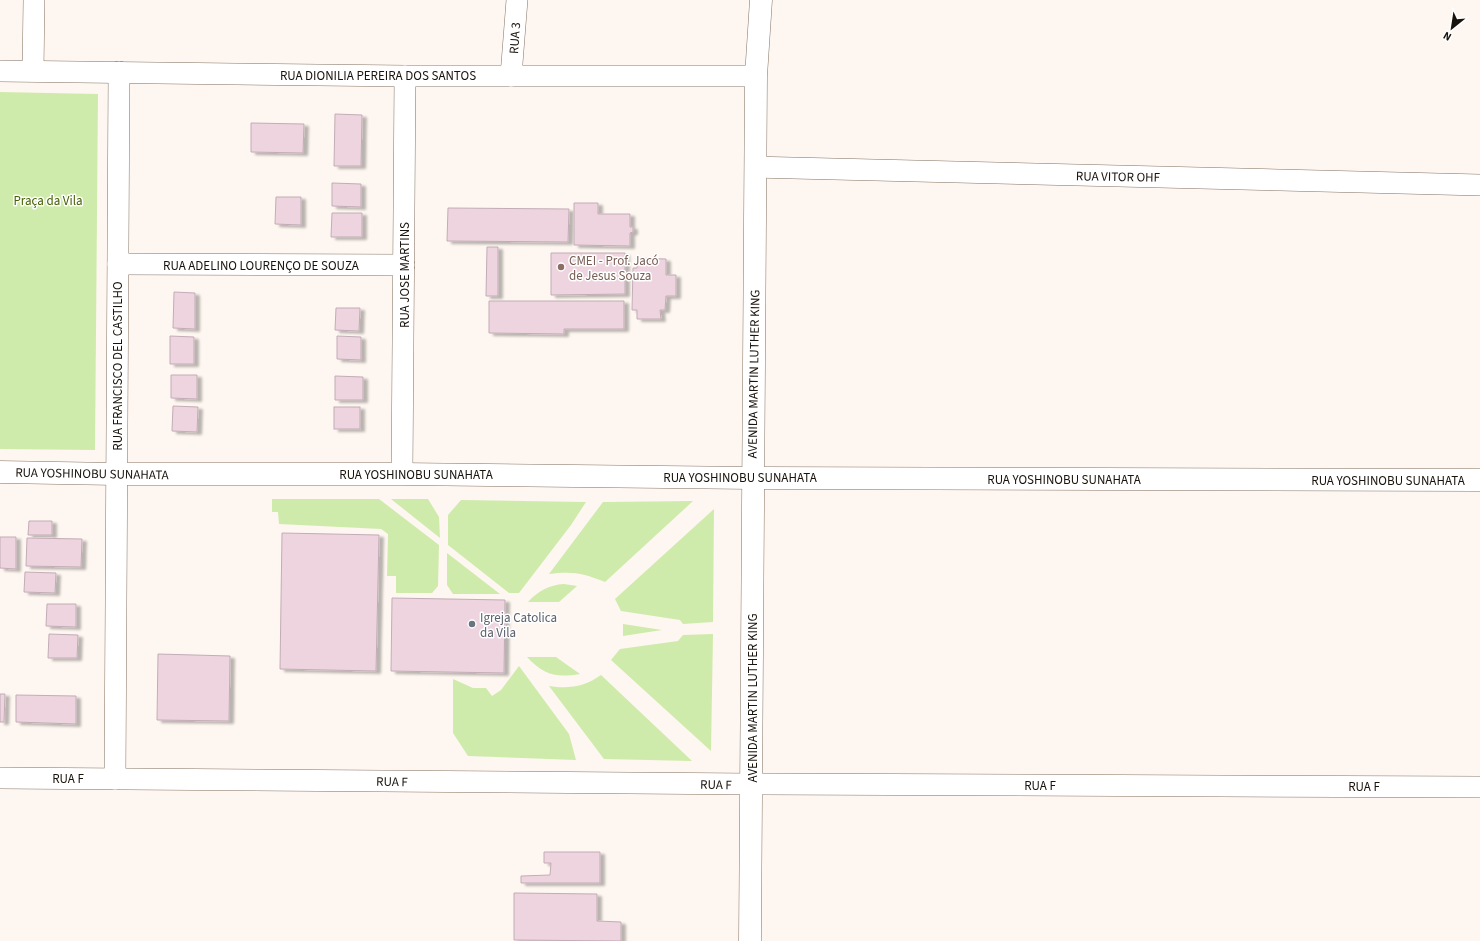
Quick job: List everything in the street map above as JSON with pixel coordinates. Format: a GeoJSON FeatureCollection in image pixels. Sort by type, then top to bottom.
{"type":"FeatureCollection","features":[{"type":"Feature","properties":{"kind":"main road","name":"AVENIDA MARTIN LUTHER KING"},"geometry":{"type":"LineString","coordinates":[[750,941],[752,478],[756,76],[761,0]]}},
{"type":"Feature","properties":{"kind":"main road","name":"RUA YOSHINOBU SUNAHATA"},"geometry":{"type":"LineString","coordinates":[[0,472],[116,474],[402,474],[752,478],[1480,480]]}},
{"type":"Feature","properties":{"kind":"street"},"geometry":{"type":"LineString","coordinates":[[33,71],[34,0]]}},
{"type":"Feature","properties":{"kind":"street","name":"RUA 3"},"geometry":{"type":"LineString","coordinates":[[511,76],[517,0]]}},
{"type":"Feature","properties":{"kind":"street","name":"RUA DIONILIA PEREIRA DOS SANTOS"},"geometry":{"type":"LineString","coordinates":[[0,71],[405,76],[756,76]]}},
{"type":"Feature","properties":{"kind":"street","name":"RUA FRANCISCO DEL CASTILHO"},"geometry":{"type":"LineString","coordinates":[[115,778],[119,72]]}},
{"type":"Feature","properties":{"kind":"street","name":"RUA JOSE MARTINS"},"geometry":{"type":"LineString","coordinates":[[402,474],[405,76]]}},
{"type":"Feature","properties":{"kind":"street","name":"RUA VITOR OHF"},"geometry":{"type":"LineString","coordinates":[[756,167],[1480,185]]}},
{"type":"Feature","properties":{"kind":"street","name":"RUA ADELINO LOURENÇO DE SOUZA"},"geometry":{"type":"LineString","coordinates":[[118,264],[404,265]]}},
{"type":"Feature","properties":{"kind":"street","name":"RUA F"},"geometry":{"type":"LineString","coordinates":[[0,778],[751,784],[1480,787]]}},
{"type":"Feature","properties":{"kind":"green space","name":"Praça da Vila"},"geometry":{"type":"Polygon","coordinates":[[[0,92],[98,94],[95,450],[0,449],[0,92]]]}},
{"type":"Feature","properties":{"kind":"green space"},"geometry":{"type":"Polygon","coordinates":[[[272,499],[379,499],[439,545],[438,586],[432,593],[396,593],[396,576],[387,576],[388,534],[381,529],[279,524],[278,512],[272,512],[272,499]]]}},
{"type":"Feature","properties":{"kind":"green space"},"geometry":{"type":"Polygon","coordinates":[[[391,499],[428,499],[439,517],[440,538],[391,499]]]}},
{"type":"Feature","properties":{"kind":"green space"},"geometry":{"type":"Polygon","coordinates":[[[461,500],[586,502],[571,525],[519,593],[509,593],[448,545],[448,515],[461,500]]]}},
{"type":"Feature","properties":{"kind":"green space"},"geometry":{"type":"Polygon","coordinates":[[[693,501],[605,582],[578,574],[549,574],[603,502],[693,501]]]}},
{"type":"Feature","properties":{"kind":"green space"},"geometry":{"type":"Polygon","coordinates":[[[714,509],[713,622],[683,624],[680,620],[621,611],[615,599],[714,509]]]}},
{"type":"Feature","properties":{"kind":"green space"},"geometry":{"type":"Polygon","coordinates":[[[447,553],[500,594],[453,594],[447,585],[447,553]]]}},
{"type":"Feature","properties":{"kind":"green space"},"geometry":{"type":"Polygon","coordinates":[[[564,584],[577,586],[559,602],[528,602],[544,589],[564,584]]]}},
{"type":"Feature","properties":{"kind":"green space"},"geometry":{"type":"Polygon","coordinates":[[[623,624],[662,630],[623,636],[623,624]]]}},
{"type":"Feature","properties":{"kind":"green space"},"geometry":{"type":"Polygon","coordinates":[[[713,634],[711,751],[611,660],[620,649],[678,641],[683,635],[713,634]]]}},
{"type":"Feature","properties":{"kind":"green space"},"geometry":{"type":"Polygon","coordinates":[[[527,657],[556,657],[580,674],[564,676],[550,674],[539,668],[527,657]]]}},
{"type":"Feature","properties":{"kind":"green space"},"geometry":{"type":"Polygon","coordinates":[[[519,666],[569,734],[576,760],[468,756],[453,733],[453,679],[473,688],[486,688],[492,696],[501,690],[519,666]]]}},
{"type":"Feature","properties":{"kind":"green space"},"geometry":{"type":"Polygon","coordinates":[[[601,675],[692,761],[604,759],[549,686],[570,687],[582,685],[601,675]]]}},
{"type":"Feature","properties":{"kind":"building"},"geometry":{"type":"Polygon","coordinates":[[[335,114],[362,115],[361,166],[334,166],[335,114]]]}},
{"type":"Feature","properties":{"kind":"building"},"geometry":{"type":"Polygon","coordinates":[[[251,123],[304,124],[303,153],[251,152],[251,123]]]}},
{"type":"Feature","properties":{"kind":"building"},"geometry":{"type":"Polygon","coordinates":[[[332,183],[361,184],[361,207],[332,206],[332,183]]]}},
{"type":"Feature","properties":{"kind":"building"},"geometry":{"type":"Polygon","coordinates":[[[276,197],[301,197],[301,225],[275,224],[276,197]]]}},
{"type":"Feature","properties":{"kind":"building"},"geometry":{"type":"Polygon","coordinates":[[[574,203],[598,203],[598,214],[630,214],[630,227],[633,227],[633,232],[630,233],[630,246],[574,245],[574,203]]]}},
{"type":"Feature","properties":{"kind":"building"},"geometry":{"type":"Polygon","coordinates":[[[448,208],[569,209],[568,242],[447,241],[448,208]]]}},
{"type":"Feature","properties":{"kind":"building"},"geometry":{"type":"Polygon","coordinates":[[[332,213],[362,213],[362,237],[331,237],[332,213]]]}},
{"type":"Feature","properties":{"kind":"building"},"geometry":{"type":"Polygon","coordinates":[[[487,247],[498,247],[498,296],[486,296],[487,247]]]}},
{"type":"Feature","properties":{"kind":"building"},"geometry":{"type":"Polygon","coordinates":[[[551,253],[625,253],[625,294],[551,295],[551,253]]]}},
{"type":"Feature","properties":{"kind":"building"},"geometry":{"type":"Polygon","coordinates":[[[637,258],[666,259],[666,275],[676,275],[676,296],[666,296],[665,310],[660,310],[661,319],[637,319],[637,310],[632,310],[633,268],[637,268],[637,258]]]}},
{"type":"Feature","properties":{"kind":"building"},"geometry":{"type":"Polygon","coordinates":[[[174,292],[195,293],[195,329],[173,328],[174,292]]]}},
{"type":"Feature","properties":{"kind":"building"},"geometry":{"type":"Polygon","coordinates":[[[489,301],[624,301],[624,329],[564,329],[564,334],[489,333],[489,301]]]}},
{"type":"Feature","properties":{"kind":"building"},"geometry":{"type":"Polygon","coordinates":[[[336,308],[360,308],[359,331],[335,330],[336,308]]]}},
{"type":"Feature","properties":{"kind":"building"},"geometry":{"type":"Polygon","coordinates":[[[170,336],[194,337],[194,364],[170,364],[170,336]]]}},
{"type":"Feature","properties":{"kind":"building"},"geometry":{"type":"Polygon","coordinates":[[[337,336],[361,337],[361,360],[337,359],[337,336]]]}},
{"type":"Feature","properties":{"kind":"building"},"geometry":{"type":"Polygon","coordinates":[[[171,375],[197,375],[197,399],[171,398],[171,375]]]}},
{"type":"Feature","properties":{"kind":"building"},"geometry":{"type":"Polygon","coordinates":[[[335,376],[363,377],[363,400],[335,400],[335,376]]]}},
{"type":"Feature","properties":{"kind":"building"},"geometry":{"type":"Polygon","coordinates":[[[173,406],[198,407],[197,432],[172,431],[173,406]]]}},
{"type":"Feature","properties":{"kind":"building"},"geometry":{"type":"Polygon","coordinates":[[[334,407],[360,407],[360,429],[334,429],[334,407]]]}},
{"type":"Feature","properties":{"kind":"building"},"geometry":{"type":"Polygon","coordinates":[[[29,521],[52,521],[52,535],[28,535],[29,521]]]}},
{"type":"Feature","properties":{"kind":"building"},"geometry":{"type":"Polygon","coordinates":[[[282,533],[379,535],[376,671],[280,669],[282,533]]]}},
{"type":"Feature","properties":{"kind":"building"},"geometry":{"type":"Polygon","coordinates":[[[0,537],[16,537],[16,569],[0,568],[0,537]]]}},
{"type":"Feature","properties":{"kind":"building"},"geometry":{"type":"Polygon","coordinates":[[[27,538],[82,539],[81,567],[26,566],[27,538]]]}},
{"type":"Feature","properties":{"kind":"building"},"geometry":{"type":"Polygon","coordinates":[[[25,572],[56,573],[55,593],[24,592],[25,572]]]}},
{"type":"Feature","properties":{"kind":"building"},"geometry":{"type":"Polygon","coordinates":[[[392,598],[505,600],[504,673],[391,671],[392,598]]]}},
{"type":"Feature","properties":{"kind":"building"},"geometry":{"type":"Polygon","coordinates":[[[47,604],[76,604],[76,627],[46,626],[47,604]]]}},
{"type":"Feature","properties":{"kind":"building"},"geometry":{"type":"Polygon","coordinates":[[[49,634],[78,635],[77,658],[48,658],[49,634]]]}},
{"type":"Feature","properties":{"kind":"building"},"geometry":{"type":"Polygon","coordinates":[[[158,654],[230,656],[229,721],[157,720],[158,654]]]}},
{"type":"Feature","properties":{"kind":"building"},"geometry":{"type":"Polygon","coordinates":[[[0,694],[5,694],[4,722],[0,722],[0,694]]]}},
{"type":"Feature","properties":{"kind":"building"},"geometry":{"type":"Polygon","coordinates":[[[16,695],[76,696],[76,724],[16,722],[16,695]]]}},
{"type":"Feature","properties":{"kind":"building"},"geometry":{"type":"Polygon","coordinates":[[[544,852],[600,852],[600,883],[521,883],[521,876],[550,875],[551,863],[544,863],[544,852]]]}},
{"type":"Feature","properties":{"kind":"building"},"geometry":{"type":"Polygon","coordinates":[[[514,893],[597,894],[597,921],[621,922],[621,941],[514,940],[514,893]]]}},
{"type":"Feature","properties":{"kind":"place","name":"CMEI - Prof. Jacó de Jesus Souza"},"geometry":{"type":"Point","coordinates":[561,267]}},
{"type":"Feature","properties":{"kind":"place","name":"Igreja Catolica da Vila"},"geometry":{"type":"Point","coordinates":[472,624]}}]}
